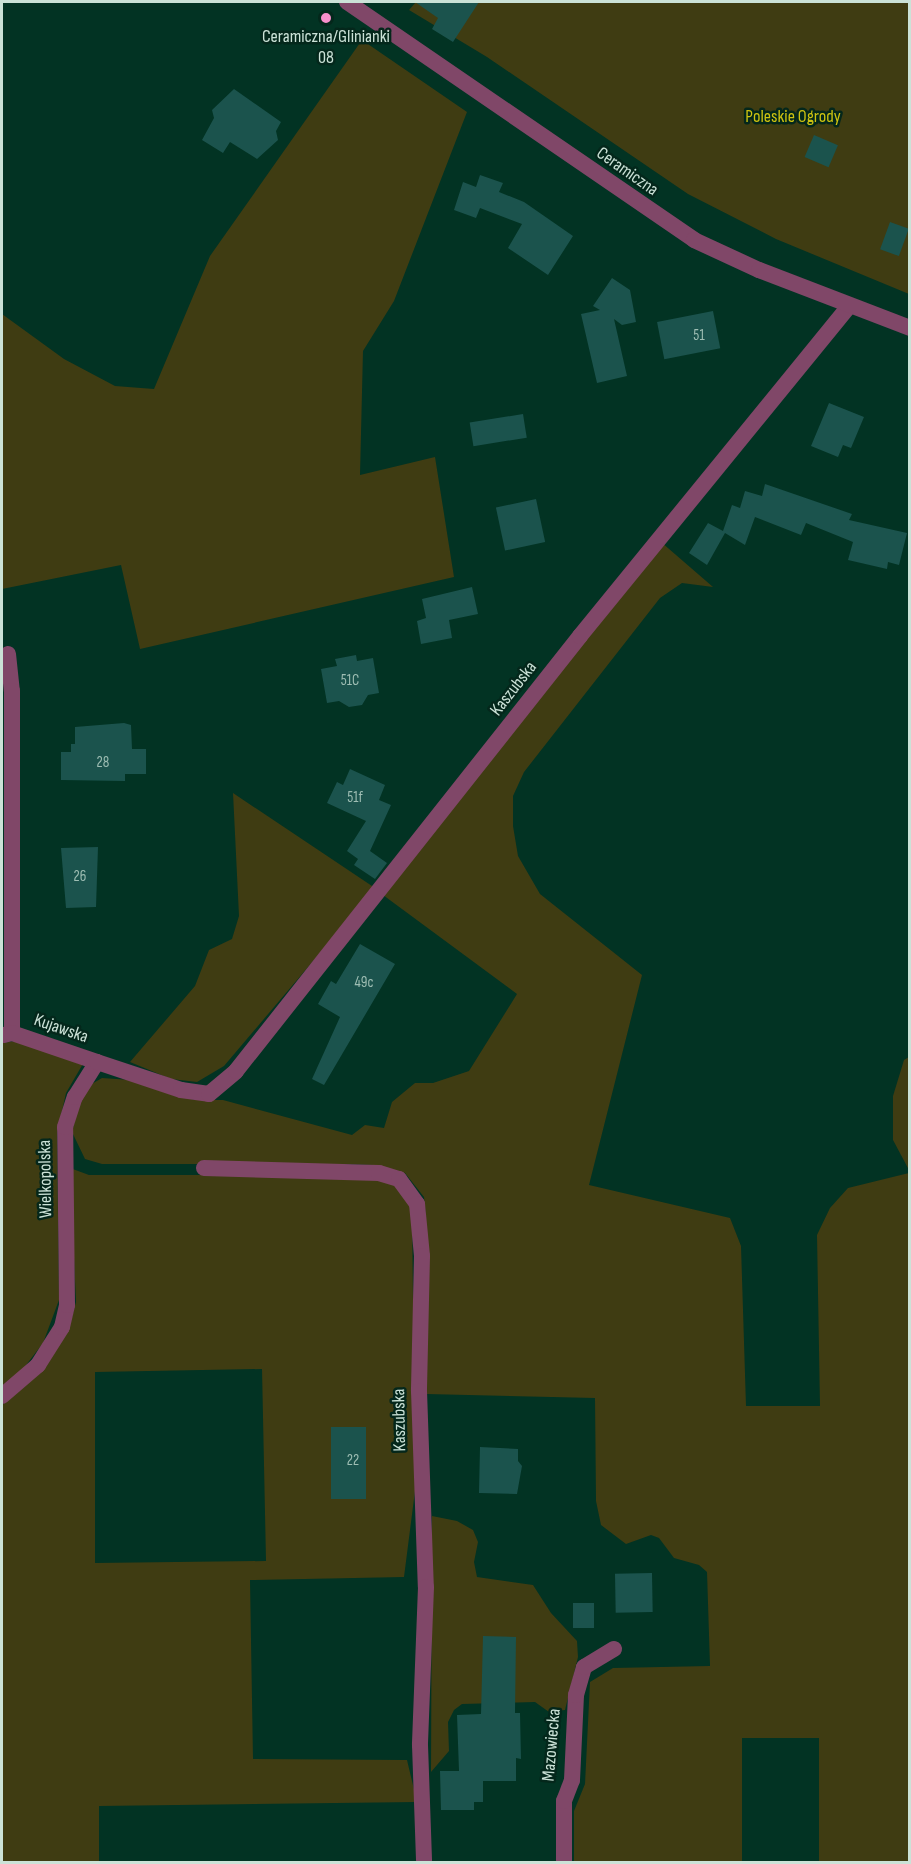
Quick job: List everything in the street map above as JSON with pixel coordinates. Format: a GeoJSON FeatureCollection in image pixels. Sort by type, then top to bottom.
{"type":"FeatureCollection","features":[{"type":"Feature","properties":{"kind":"street","name":"Ceramiczna"},"geometry":{"type":"LineString","coordinates":[[347,2],[694,240],[849,306],[909,328]]}},
{"type":"Feature","properties":{"kind":"street","name":"Kaszubska"},"geometry":{"type":"LineString","coordinates":[[97,1062],[181,1090],[208,1094],[236,1071],[580,636],[849,306]]}},
{"type":"Feature","properties":{"kind":"street","name":"Kujawska"},"geometry":{"type":"LineString","coordinates":[[8,654],[12,691],[7,1034],[97,1062]]}},
{"type":"Feature","properties":{"kind":"street","name":"Wielkopolska"},"geometry":{"type":"LineString","coordinates":[[2,1396],[38,1365],[62,1327],[67,1305],[65,1127],[75,1097],[97,1062]]}},
{"type":"Feature","properties":{"kind":"street","name":"Kaszubska"},"geometry":{"type":"LineString","coordinates":[[204,1168],[380,1173],[399,1179],[417,1204],[422,1256],[419,1391],[426,1587],[420,1745],[424,1863]]}},
{"type":"Feature","properties":{"kind":"street","name":"Mazowiecka"},"geometry":{"type":"LineString","coordinates":[[564,1863],[564,1801],[572,1780],[576,1695],[584,1667],[614,1649]]}},
{"type":"Feature","properties":{"kind":"green space","name":"Poleskie Ogrody"},"geometry":{"type":"Polygon","coordinates":[[[416,2],[909,2],[909,294],[776,239],[688,194],[487,57],[409,10],[416,2]]]}},
{"type":"Feature","properties":{"kind":"green space"},"geometry":{"type":"Polygon","coordinates":[[[362,40],[467,112],[394,301],[363,351],[360,475],[435,457],[454,577],[140,649],[121,565],[2,589],[2,314],[64,359],[115,386],[154,389],[210,256],[362,40]]]}},
{"type":"Feature","properties":{"kind":"green space"},"geometry":{"type":"Polygon","coordinates":[[[661,542],[713,587],[682,583],[660,598],[524,772],[513,796],[513,826],[518,856],[540,894],[642,975],[589,1185],[730,1218],[741,1246],[746,1406],[820,1406],[817,1235],[830,1208],[848,1188],[909,1173],[909,1862],[819,1862],[819,1738],[742,1738],[742,1862],[574,1862],[574,1811],[585,1784],[590,1682],[613,1668],[710,1666],[707,1572],[699,1565],[674,1558],[659,1538],[651,1535],[626,1544],[601,1525],[596,1501],[595,1398],[426,1394],[426,1217],[424,1197],[405,1173],[374,1165],[346,1164],[102,1164],[85,1159],[72,1132],[80,1101],[90,1085],[102,1078],[131,1080],[195,1100],[223,1100],[352,1135],[365,1125],[384,1128],[392,1102],[415,1083],[433,1083],[469,1071],[517,994],[383,895],[661,542]]]}},
{"type":"Feature","properties":{"kind":"green space"},"geometry":{"type":"Polygon","coordinates":[[[233,793],[375,888],[224,1066],[197,1082],[171,1079],[130,1062],[195,986],[209,950],[232,939],[239,916],[233,793]]]}},
{"type":"Feature","properties":{"kind":"green space"},"geometry":{"type":"Polygon","coordinates":[[[17,1041],[84,1062],[66,1093],[57,1133],[59,1300],[43,1343],[23,1369],[2,1387],[2,1043],[17,1041]]]}},
{"type":"Feature","properties":{"kind":"green space"},"geometry":{"type":"Polygon","coordinates":[[[909,1057],[909,1170],[893,1140],[893,1096],[904,1060],[909,1057]]]}},
{"type":"Feature","properties":{"kind":"green space"},"geometry":{"type":"Polygon","coordinates":[[[70,1168],[89,1175],[364,1175],[395,1185],[412,1208],[415,1491],[404,1577],[250,1580],[253,1759],[407,1760],[417,1802],[99,1806],[99,1862],[2,1862],[2,1405],[25,1386],[71,1321],[76,1302],[70,1168]],[[262,1369],[95,1372],[95,1563],[266,1561],[262,1369]]]}},
{"type":"Feature","properties":{"kind":"green space"},"geometry":{"type":"Polygon","coordinates":[[[432,1516],[457,1521],[473,1530],[478,1542],[474,1562],[477,1577],[533,1585],[551,1613],[577,1641],[578,1657],[565,1710],[549,1712],[535,1702],[462,1704],[454,1710],[448,1722],[449,1751],[431,1772],[432,1516]]]}},
{"type":"Feature","properties":{"kind":"building"},"geometry":{"type":"Polygon","coordinates":[[[415,2],[479,2],[453,42],[432,29],[438,18],[415,2]]]}},
{"type":"Feature","properties":{"kind":"building"},"geometry":{"type":"Polygon","coordinates":[[[234,89],[281,122],[276,131],[278,140],[257,159],[230,142],[223,153],[202,140],[214,118],[212,110],[234,89]]]}},
{"type":"Feature","properties":{"kind":"building"},"geometry":{"type":"Polygon","coordinates":[[[814,135],[838,145],[829,167],[805,157],[814,135]]]}},
{"type":"Feature","properties":{"kind":"building"},"geometry":{"type":"Polygon","coordinates":[[[480,175],[503,183],[499,192],[524,202],[573,236],[548,275],[508,248],[522,224],[480,208],[476,218],[454,210],[463,182],[476,187],[480,175]]]}},
{"type":"Feature","properties":{"kind":"building"},"geometry":{"type":"Polygon","coordinates":[[[890,222],[909,229],[899,256],[880,249],[890,222]]]}},
{"type":"Feature","properties":{"kind":"building"},"geometry":{"type":"Polygon","coordinates":[[[612,278],[630,290],[636,322],[622,325],[614,319],[627,376],[597,383],[581,314],[600,310],[593,306],[612,278]]]}},
{"type":"Feature","properties":{"kind":"building"},"geometry":{"type":"Polygon","coordinates":[[[713,311],[720,348],[664,359],[657,322],[713,311]]]}},
{"type":"Feature","properties":{"kind":"building"},"geometry":{"type":"Polygon","coordinates":[[[829,403],[864,417],[851,448],[843,445],[838,457],[811,446],[829,403]]]}},
{"type":"Feature","properties":{"kind":"building"},"geometry":{"type":"Polygon","coordinates":[[[523,414],[527,438],[473,446],[470,422],[523,414]]]}},
{"type":"Feature","properties":{"kind":"building"},"geometry":{"type":"Polygon","coordinates":[[[765,484],[852,514],[849,520],[907,533],[899,565],[888,562],[887,569],[848,560],[853,542],[806,523],[801,535],[755,517],[745,545],[725,533],[707,565],[689,553],[708,523],[723,531],[732,505],[740,508],[745,491],[762,496],[765,484]]]}},
{"type":"Feature","properties":{"kind":"building"},"geometry":{"type":"Polygon","coordinates":[[[536,499],[545,542],[505,551],[496,508],[536,499]]]}},
{"type":"Feature","properties":{"kind":"building"},"geometry":{"type":"Polygon","coordinates":[[[472,587],[478,614],[449,620],[452,638],[421,644],[417,621],[426,618],[422,599],[472,587]]]}},
{"type":"Feature","properties":{"kind":"building"},"geometry":{"type":"Polygon","coordinates":[[[356,655],[357,661],[373,658],[379,693],[368,695],[362,705],[349,707],[339,701],[327,703],[321,669],[337,666],[335,659],[356,655]]]}},
{"type":"Feature","properties":{"kind":"building"},"geometry":{"type":"Polygon","coordinates":[[[124,723],[131,725],[132,749],[146,749],[146,774],[125,774],[125,781],[61,780],[61,752],[71,752],[71,744],[75,744],[75,727],[124,723]]]}},
{"type":"Feature","properties":{"kind":"building"},"geometry":{"type":"Polygon","coordinates":[[[350,769],[385,785],[379,800],[391,805],[370,851],[387,863],[375,879],[354,865],[358,859],[347,851],[366,821],[327,803],[337,782],[343,785],[350,769]]]}},
{"type":"Feature","properties":{"kind":"building"},"geometry":{"type":"Polygon","coordinates":[[[98,847],[96,907],[66,908],[61,848],[98,847]]]}},
{"type":"Feature","properties":{"kind":"building"},"geometry":{"type":"Polygon","coordinates":[[[360,944],[395,964],[324,1085],[312,1079],[340,1017],[318,1004],[331,981],[336,984],[360,944]]]}},
{"type":"Feature","properties":{"kind":"building"},"geometry":{"type":"Polygon","coordinates":[[[331,1427],[366,1427],[366,1499],[331,1499],[331,1427]]]}},
{"type":"Feature","properties":{"kind":"building"},"geometry":{"type":"Polygon","coordinates":[[[480,1447],[518,1449],[518,1461],[522,1466],[517,1494],[479,1493],[480,1447]]]}},
{"type":"Feature","properties":{"kind":"building"},"geometry":{"type":"Polygon","coordinates":[[[652,1573],[653,1612],[616,1613],[615,1574],[652,1573]]]}},
{"type":"Feature","properties":{"kind":"building"},"geometry":{"type":"Polygon","coordinates":[[[573,1603],[594,1603],[594,1628],[573,1628],[573,1603]]]}},
{"type":"Feature","properties":{"kind":"building"},"geometry":{"type":"Polygon","coordinates":[[[483,1636],[516,1637],[515,1713],[520,1713],[521,1759],[516,1758],[516,1781],[483,1781],[483,1802],[474,1802],[474,1810],[441,1810],[440,1771],[459,1771],[457,1715],[481,1714],[483,1636]]]}},
{"type":"Feature","properties":{"kind":"place","name":"Ceramiczna/Glinianki 08"},"geometry":{"type":"Point","coordinates":[326,18]}}]}
